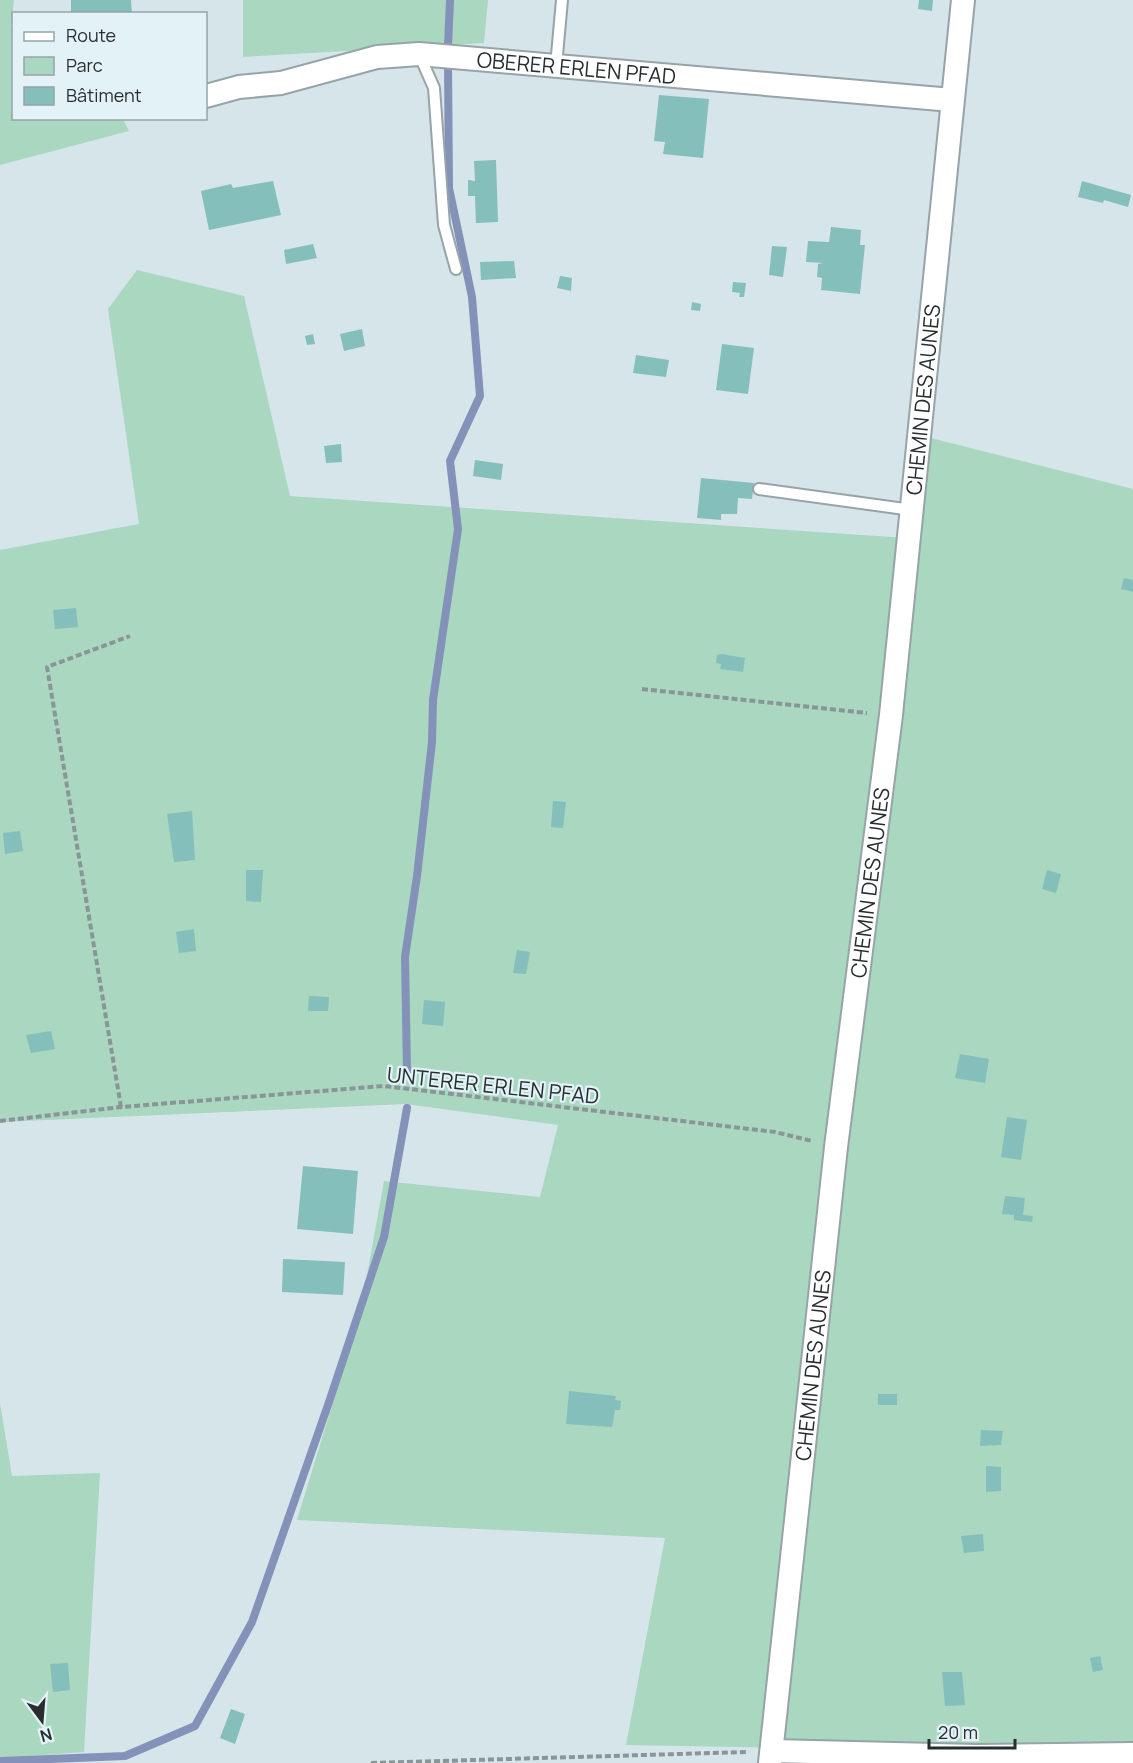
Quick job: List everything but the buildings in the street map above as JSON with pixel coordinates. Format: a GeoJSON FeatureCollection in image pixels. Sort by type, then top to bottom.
{"type":"FeatureCollection","features":[{"type":"Feature","properties":{"kind":"street","name":"CHEMIN DES AUNES"},"geometry":{"type":"LineString","coordinates":[[771,1757],[837,1147],[891,715],[963,0]]}},
{"type":"Feature","properties":{"kind":"street","name":"OBERER ERLEN PFAD"},"geometry":{"type":"LineString","coordinates":[[207,96],[239,87],[281,83],[377,57],[419,54],[952,99]]}},
{"type":"Feature","properties":{"kind":"street"},"geometry":{"type":"LineString","coordinates":[[771,1757],[1133,1754]]}},
{"type":"Feature","properties":{"kind":"lane"},"geometry":{"type":"LineString","coordinates":[[556,66],[562,0]]}},
{"type":"Feature","properties":{"kind":"lane"},"geometry":{"type":"LineString","coordinates":[[419,54],[434,88],[444,225],[456,269]]}},
{"type":"Feature","properties":{"kind":"lane"},"geometry":{"type":"LineString","coordinates":[[759,489],[912,510]]}},
{"type":"Feature","properties":{"kind":"path"},"geometry":{"type":"LineString","coordinates":[[121,1107],[46,668],[130,636]]}},
{"type":"Feature","properties":{"kind":"path"},"geometry":{"type":"LineString","coordinates":[[642,689],[891,715]]}},
{"type":"Feature","properties":{"kind":"path","name":"UNTERER ERLEN PFAD"},"geometry":{"type":"LineString","coordinates":[[0,1121],[121,1107],[384,1086],[775,1132],[837,1147]]}},
{"type":"Feature","properties":{"kind":"path"},"geometry":{"type":"LineString","coordinates":[[371,1763],[771,1757]]}},
{"type":"Feature","properties":{"kind":"green space"},"geometry":{"type":"Polygon","coordinates":[[[0,0],[14,0],[11,27],[12,120],[124,120],[129,131],[0,165],[0,0]]]}},
{"type":"Feature","properties":{"kind":"green space"},"geometry":{"type":"Polygon","coordinates":[[[243,0],[488,0],[484,43],[243,57],[243,0]]]}},
{"type":"Feature","properties":{"kind":"green space"},"geometry":{"type":"Polygon","coordinates":[[[137,270],[244,296],[290,496],[921,539],[931,438],[1133,489],[1133,1754],[626,1745],[665,1538],[297,1520],[360,1314],[384,1181],[540,1197],[558,1125],[406,1104],[0,1122],[0,550],[139,524],[108,309],[137,270]]]}},
{"type":"Feature","properties":{"kind":"green space"},"geometry":{"type":"Polygon","coordinates":[[[0,1403],[12,1476],[100,1473],[84,1752],[0,1758],[0,1403]]]}},
{"type":"Feature","properties":{"kind":"waterway"},"geometry":{"type":"LineString","coordinates":[[448,46],[450,0]]}},
{"type":"Feature","properties":{"kind":"waterway"},"geometry":{"type":"LineString","coordinates":[[407,1071],[405,957],[417,876],[432,742],[433,700],[458,529],[450,461],[480,396],[472,297],[449,188],[448,63]]}},
{"type":"Feature","properties":{"kind":"waterway"},"geometry":{"type":"LineString","coordinates":[[0,1761],[125,1756],[195,1726],[252,1622],[328,1405],[384,1237],[407,1108]]}}]}
